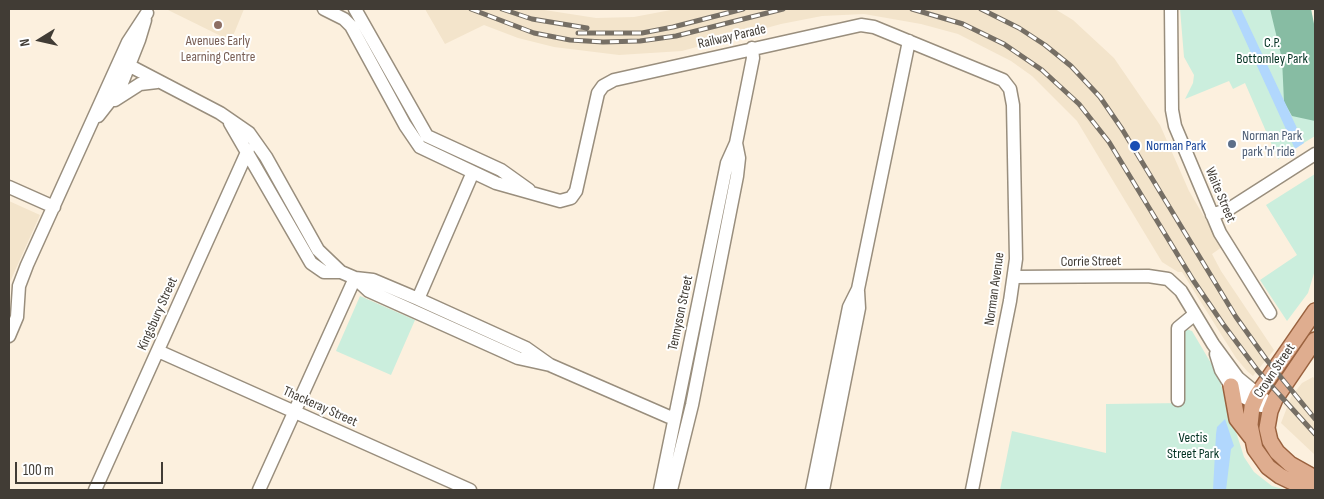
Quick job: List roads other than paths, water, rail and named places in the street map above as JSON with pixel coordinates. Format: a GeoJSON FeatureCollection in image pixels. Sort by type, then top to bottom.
{"type":"FeatureCollection","features":[{"type":"Feature","properties":{"kind":"main road","name":"Crown Street"},"geometry":{"type":"LineString","coordinates":[[1251,437],[1250,418],[1256,399],[1315,311]]}},
{"type":"Feature","properties":{"kind":"main road","name":"Crown Street"},"geometry":{"type":"LineString","coordinates":[[1271,408],[1315,340]]}},
{"type":"Feature","properties":{"kind":"main road"},"geometry":{"type":"LineString","coordinates":[[1231,386],[1238,419],[1251,437],[1258,455],[1268,468],[1309,490]]}},
{"type":"Feature","properties":{"kind":"main road"},"geometry":{"type":"LineString","coordinates":[[1271,408],[1267,428],[1273,446],[1290,464],[1315,478]]}},
{"type":"Feature","properties":{"kind":"street","name":"Railway Parade"},"geometry":{"type":"LineString","coordinates":[[324,9],[344,19],[351,26],[418,144],[502,186],[560,201],[572,197],[580,177],[596,98],[606,84],[752,48],[861,25],[874,27],[999,78],[1010,89]]}},
{"type":"Feature","properties":{"kind":"street","name":"Railway Parade"},"geometry":{"type":"LineString","coordinates":[[355,9],[427,136],[501,170],[535,194]]}},
{"type":"Feature","properties":{"kind":"street","name":"Waite Street"},"geometry":{"type":"LineString","coordinates":[[1171,9],[1176,78],[1175,126],[1223,240],[1270,313]]}},
{"type":"Feature","properties":{"kind":"street"},"geometry":{"type":"LineString","coordinates":[[89,128],[117,93],[130,66],[147,11]]}},
{"type":"Feature","properties":{"kind":"street"},"geometry":{"type":"LineString","coordinates":[[9,336],[17,317],[13,304],[19,284],[132,34],[147,11]]}},
{"type":"Feature","properties":{"kind":"street"},"geometry":{"type":"LineString","coordinates":[[823,490],[859,308],[858,289],[908,41]]}},
{"type":"Feature","properties":{"kind":"street","name":"Tennyson Street"},"geometry":{"type":"LineString","coordinates":[[660,490],[727,163],[736,143],[753,58],[752,48]]}},
{"type":"Feature","properties":{"kind":"street"},"geometry":{"type":"LineString","coordinates":[[130,66],[227,118],[254,138],[318,250],[341,272],[355,278],[374,280],[418,299],[526,348],[550,366]]}},
{"type":"Feature","properties":{"kind":"street"},"geometry":{"type":"LineString","coordinates":[[106,106],[140,84],[160,83]]}},
{"type":"Feature","properties":{"kind":"street","name":"Norman Avenue"},"geometry":{"type":"LineString","coordinates":[[972,490],[1014,277],[1016,210],[1013,110],[1010,89]]}},
{"type":"Feature","properties":{"kind":"street"},"geometry":{"type":"LineString","coordinates":[[227,118],[248,150],[311,263],[324,272],[341,272]]}},
{"type":"Feature","properties":{"kind":"street","name":"Tennyson Street"},"geometry":{"type":"LineString","coordinates":[[671,490],[692,405],[738,176],[739,160],[736,143]]}},
{"type":"Feature","properties":{"kind":"street","name":"Kingsbury Street"},"geometry":{"type":"LineString","coordinates":[[94,490],[248,150]]}},
{"type":"Feature","properties":{"kind":"street"},"geometry":{"type":"LineString","coordinates":[[1212,215],[1228,209],[1315,154]]}},
{"type":"Feature","properties":{"kind":"street"},"geometry":{"type":"LineString","coordinates":[[418,299],[473,172]]}},
{"type":"Feature","properties":{"kind":"street"},"geometry":{"type":"LineString","coordinates":[[9,187],[54,207]]}},
{"type":"Feature","properties":{"kind":"street","name":"Corrie Street"},"geometry":{"type":"LineString","coordinates":[[1014,277],[1148,276],[1168,279],[1178,287],[1195,314]]}},
{"type":"Feature","properties":{"kind":"street"},"geometry":{"type":"LineString","coordinates":[[355,278],[366,290],[518,358],[550,366],[674,419]]}},
{"type":"Feature","properties":{"kind":"street"},"geometry":{"type":"LineString","coordinates":[[259,490],[355,278]]}},
{"type":"Feature","properties":{"kind":"street"},"geometry":{"type":"LineString","coordinates":[[812,490],[849,307],[858,289]]}},
{"type":"Feature","properties":{"kind":"street"},"geometry":{"type":"LineString","coordinates":[[1178,400],[1178,330],[1180,324],[1195,314],[1238,378],[1256,399],[1271,408]]}},
{"type":"Feature","properties":{"kind":"street"},"geometry":{"type":"LineString","coordinates":[[1214,344],[1221,370],[1231,386],[1241,396],[1256,399]]}},
{"type":"Feature","properties":{"kind":"street","name":"Thackeray Street"},"geometry":{"type":"LineString","coordinates":[[158,351],[470,490]]}},
{"type":"Feature","properties":{"kind":"water"},"geometry":{"type":"Polygon","coordinates":[[[1231,9],[1241,9],[1304,143],[1295,149],[1231,9]]]}},
{"type":"Feature","properties":{"kind":"water"},"geometry":{"type":"Polygon","coordinates":[[[1225,419],[1234,446],[1231,449],[1226,490],[1213,490],[1217,427],[1225,419]]]}},
{"type":"Feature","properties":{"kind":"railway"},"geometry":{"type":"LineString","coordinates":[[471,9],[534,33],[570,40],[603,42],[640,41],[676,36],[783,9]]}},
{"type":"Feature","properties":{"kind":"railway"},"geometry":{"type":"LineString","coordinates":[[502,9],[532,19],[587,28]]}},
{"type":"Feature","properties":{"kind":"railway"},"geometry":{"type":"LineString","coordinates":[[578,33],[642,33],[743,9]]}},
{"type":"Feature","properties":{"kind":"railway"},"geometry":{"type":"LineString","coordinates":[[912,9],[963,24],[1004,44],[1042,70],[1079,104],[1109,142],[1193,280],[1223,324],[1258,371],[1315,434]]}},
{"type":"Feature","properties":{"kind":"railway"},"geometry":{"type":"LineString","coordinates":[[981,9],[1019,28],[1045,45],[1071,66],[1100,97],[1122,129],[1236,317],[1266,359],[1315,419]]}},
{"type":"Feature","properties":{"kind":"place","name":"Avenues Early Learning Centre"},"geometry":{"type":"Point","coordinates":[218,25]}},
{"type":"Feature","properties":{"kind":"place","name":"Norman Park park 'n' ride"},"geometry":{"type":"Point","coordinates":[1232,144]}},
{"type":"Feature","properties":{"kind":"place","name":"Norman Park"},"geometry":{"type":"Point","coordinates":[1135,146]}},
{"type":"Feature","properties":{"kind":"park label","name":"C.P. Bottomley Park"},"geometry":{"type":"Point","coordinates":[1272,52]}},
{"type":"Feature","properties":{"kind":"park label","name":"Vectis Street Park"},"geometry":{"type":"Point","coordinates":[1193,446]}}]}
